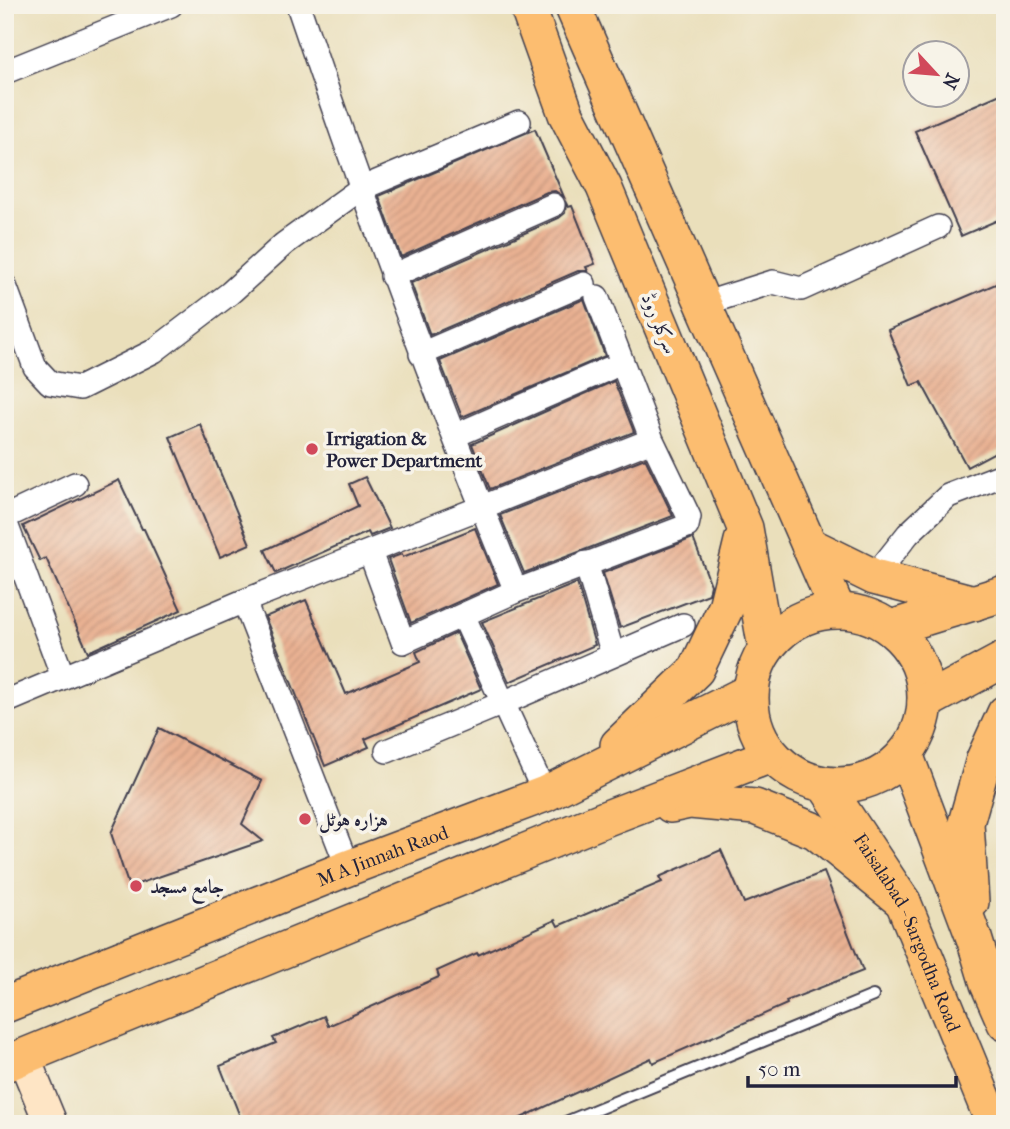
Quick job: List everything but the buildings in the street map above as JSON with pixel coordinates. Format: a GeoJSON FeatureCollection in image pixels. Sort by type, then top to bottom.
{"type":"FeatureCollection","features":[{"type":"Feature","properties":{"kind":"main road","name":"سرکلر روڈ"},"geometry":{"type":"LineString","coordinates":[[527,5],[566,114],[604,187],[745,528],[766,649]]}},
{"type":"Feature","properties":{"kind":"main road"},"geometry":{"type":"LineString","coordinates":[[572,5],[838,611]]}},
{"type":"Feature","properties":{"kind":"main road"},"geometry":{"type":"LineString","coordinates":[[607,818],[586,774],[696,670],[726,607],[745,528]]}},
{"type":"Feature","properties":{"kind":"main road"},"geometry":{"type":"LineString","coordinates":[[809,545],[874,577],[989,598]]}},
{"type":"Feature","properties":{"kind":"main road"},"geometry":{"type":"LineString","coordinates":[[891,628],[989,598]]}},
{"type":"Feature","properties":{"kind":"main road"},"geometry":{"type":"LineString","coordinates":[[838,611],[866,615],[891,628],[910,648],[922,674],[925,702],[919,730],[905,754],[882,773],[855,784],[825,785],[796,775],[771,755],[755,725],[751,691],[755,669],[766,649],[785,628],[810,615],[838,611]]}},
{"type":"Feature","properties":{"kind":"main road"},"geometry":{"type":"LineString","coordinates":[[925,702],[1005,659]]}},
{"type":"Feature","properties":{"kind":"main road","name":"M A Jinnah Raod"},"geometry":{"type":"LineString","coordinates":[[7,1000],[545,794],[751,691]]}},
{"type":"Feature","properties":{"kind":"main road"},"geometry":{"type":"LineString","coordinates":[[974,938],[966,823],[984,759],[1005,713]]}},
{"type":"Feature","properties":{"kind":"main road"},"geometry":{"type":"LineString","coordinates":[[905,754],[974,938],[988,984],[1005,1023]]}},
{"type":"Feature","properties":{"kind":"main road"},"geometry":{"type":"LineString","coordinates":[[14,1060],[607,818],[771,755]]}},
{"type":"Feature","properties":{"kind":"main road","name":"Faisalabad - Sargodha Road"},"geometry":{"type":"LineString","coordinates":[[825,785],[903,902],[994,1124]]}},
{"type":"Feature","properties":{"kind":"main road"},"geometry":{"type":"LineString","coordinates":[[607,818],[690,801],[755,807],[815,831],[903,902]]}},
{"type":"Feature","properties":{"kind":"main road"},"geometry":{"type":"LineString","coordinates":[[945,1004],[988,984]]}},
{"type":"Feature","properties":{"kind":"street"},"geometry":{"type":"LineString","coordinates":[[5,72],[171,5]]}},
{"type":"Feature","properties":{"kind":"street"},"geometry":{"type":"LineString","coordinates":[[298,5],[360,189],[421,354],[516,591]]}},
{"type":"Feature","properties":{"kind":"street"},"geometry":{"type":"LineString","coordinates":[[8,300],[35,367],[50,383],[80,388],[154,351],[230,293],[284,244],[360,189],[519,122]]}},
{"type":"Feature","properties":{"kind":"street"},"geometry":{"type":"LineString","coordinates":[[392,276],[553,205]]}},
{"type":"Feature","properties":{"kind":"street"},"geometry":{"type":"LineString","coordinates":[[703,304],[774,282],[801,289],[938,228]]}},
{"type":"Feature","properties":{"kind":"street"},"geometry":{"type":"LineString","coordinates":[[370,552],[403,642],[516,591],[687,526],[689,517],[652,440],[591,290],[421,354]]}},
{"type":"Feature","properties":{"kind":"street"},"geometry":{"type":"LineString","coordinates":[[454,436],[608,369]]}},
{"type":"Feature","properties":{"kind":"street"},"geometry":{"type":"LineString","coordinates":[[5,702],[244,601],[652,440]]}},
{"type":"Feature","properties":{"kind":"street"},"geometry":{"type":"LineString","coordinates":[[874,577],[908,534],[947,496],[1005,474]]}},
{"type":"Feature","properties":{"kind":"street"},"geometry":{"type":"LineString","coordinates":[[63,677],[5,519],[75,484]]}},
{"type":"Feature","properties":{"kind":"street"},"geometry":{"type":"LineString","coordinates":[[586,563],[613,655]]}},
{"type":"Feature","properties":{"kind":"street"},"geometry":{"type":"LineString","coordinates":[[244,601],[348,868]]}},
{"type":"Feature","properties":{"kind":"street"},"geometry":{"type":"LineString","coordinates":[[464,615],[545,794]]}},
{"type":"Feature","properties":{"kind":"street"},"geometry":{"type":"LineString","coordinates":[[387,751],[683,625]]}},
{"type":"Feature","properties":{"kind":"street"},"geometry":{"type":"LineString","coordinates":[[14,1060],[51,1124]]}},
{"type":"Feature","properties":{"kind":"lane"},"geometry":{"type":"LineString","coordinates":[[561,1124],[873,996]]}},
{"type":"Feature","properties":{"kind":"place","name":"Irrigation & Power Department"},"geometry":{"type":"Point","coordinates":[312,449]}},
{"type":"Feature","properties":{"kind":"place","name":"ہزارہ ہوٹل"},"geometry":{"type":"Point","coordinates":[305,819]}},
{"type":"Feature","properties":{"kind":"place","name":"جامع مسجد"},"geometry":{"type":"Point","coordinates":[136,886]}}]}
